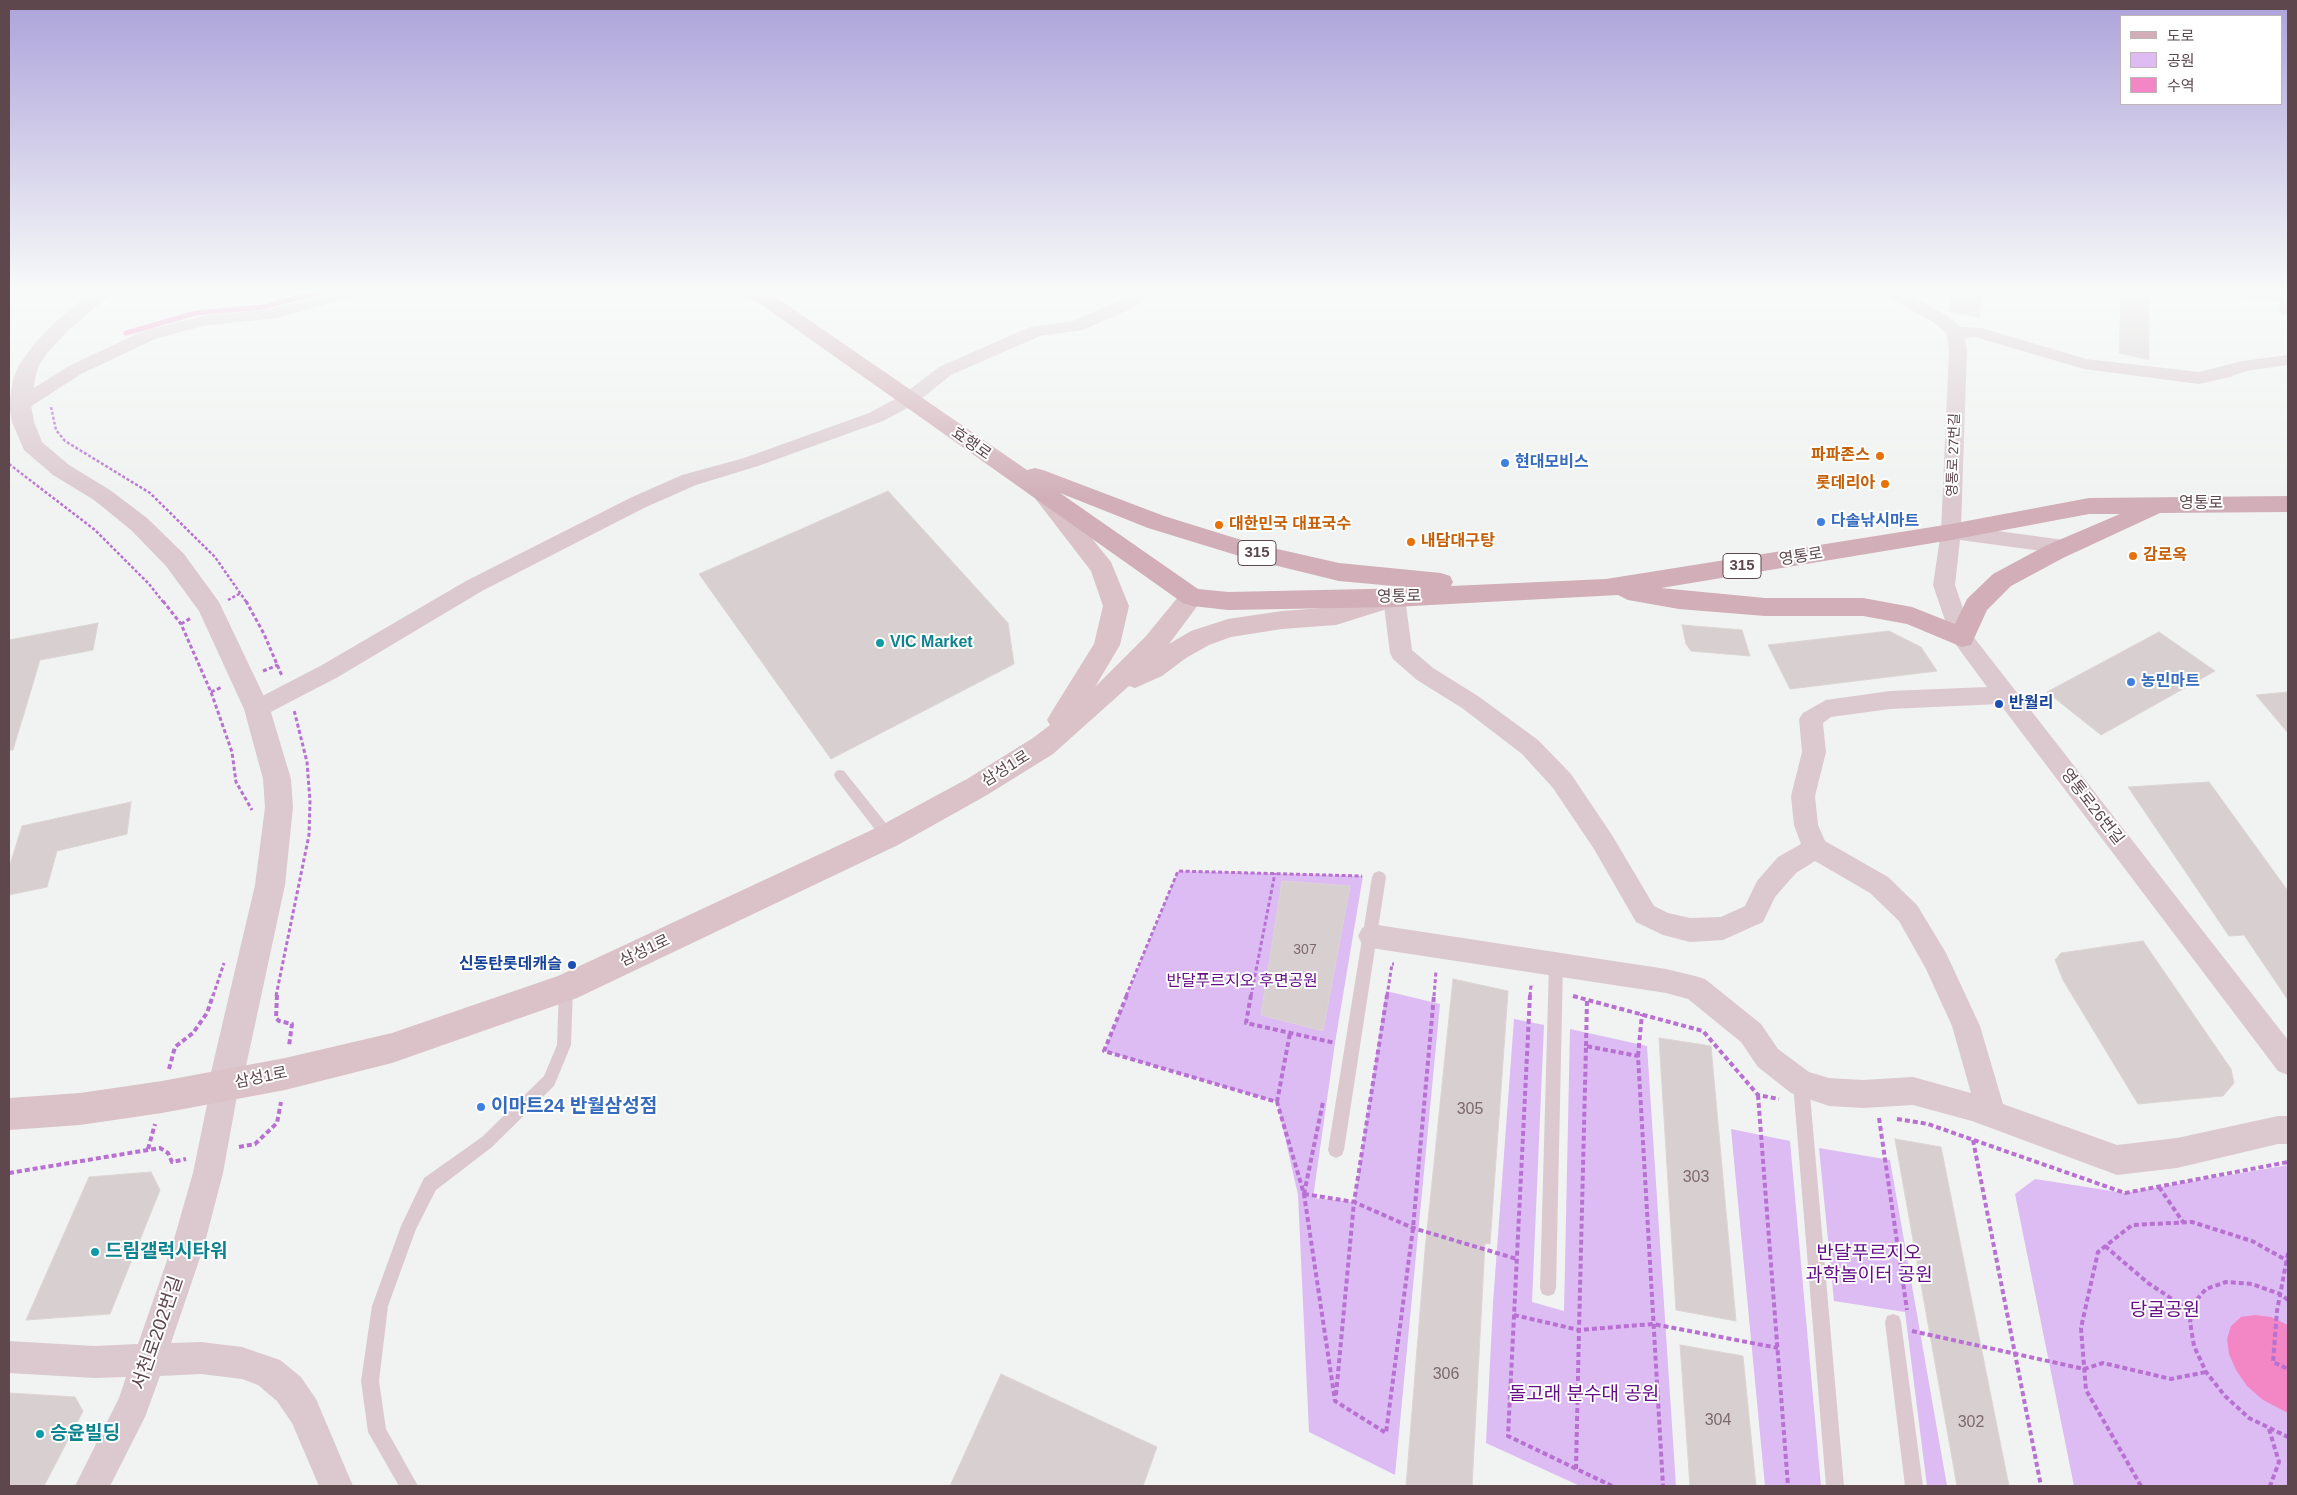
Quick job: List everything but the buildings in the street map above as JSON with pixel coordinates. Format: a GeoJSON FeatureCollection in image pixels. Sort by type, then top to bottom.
{"type":"FeatureCollection","features":[{"type":"Feature","properties":{"kind":"main road","name":"효행로"},"geometry":{"type":"LineString","coordinates":[[854,362],[1192,596]]}},
{"type":"Feature","properties":{"kind":"main road","name":"315"},"geometry":{"type":"LineString","coordinates":[[990,456],[1156,522],[1249,551],[1339,572],[1539,593]]}},
{"type":"Feature","properties":{"kind":"main road"},"geometry":{"type":"LineString","coordinates":[[1043,493],[1102,568],[1116,606],[1107,645],[1087,680],[1044,746]]}},
{"type":"Feature","properties":{"kind":"main road"},"geometry":{"type":"LineString","coordinates":[[1606,588],[1679,600],[1765,607],[1863,607],[1912,616],[1962,638],[1976,605],[2002,580],[2064,548],[2164,504]]}},
{"type":"Feature","properties":{"kind":"main road","name":"영통로"},"geometry":{"type":"LineString","coordinates":[[1192,596],[1228,601],[1394,598],[1539,593],[1606,588],[1951,532],[2089,506],[2288,504]]}},
{"type":"Feature","properties":{"kind":"main road","name":"삼성1로"},"geometry":{"type":"LineString","coordinates":[[9,1114],[80,1109],[285,1074],[392,1048],[566,988],[735,910],[888,836],[977,787],[1044,746],[1108,691],[1155,643],[1192,596]]}},
{"type":"Feature","properties":{"kind":"main road"},"geometry":{"type":"LineString","coordinates":[[1108,691],[1153,669],[1177,651],[1200,638],[1228,628],[1282,620],[1336,616],[1394,598]]}},
{"type":"Feature","properties":{"kind":"street"},"geometry":{"type":"LineString","coordinates":[[31,362],[24,379],[20,405],[23,422],[32,445],[61,470],[102,495],[140,524],[175,560],[210,608],[256,709],[277,779],[279,807],[270,885],[225,1085]]}},
{"type":"Feature","properties":{"kind":"street"},"geometry":{"type":"LineString","coordinates":[[20,405],[75,370],[92,362]]}},
{"type":"Feature","properties":{"kind":"street"},"geometry":{"type":"LineString","coordinates":[[256,709],[330,671],[474,586],[637,503],[689,480],[837,432],[876,417],[908,400],[945,371],[966,362]]}},
{"type":"Feature","properties":{"kind":"street","name":"영통로 27번길"},"geometry":{"type":"LineString","coordinates":[[1951,532],[1958,362]]}},
{"type":"Feature","properties":{"kind":"street"},"geometry":{"type":"LineString","coordinates":[[2076,362],[2199,378],[2224,373],[2242,366],[2274,362]]}},
{"type":"Feature","properties":{"kind":"street"},"geometry":{"type":"LineString","coordinates":[[1951,532],[2064,548]]}},
{"type":"Feature","properties":{"kind":"street","name":"영통로26번길"},"geometry":{"type":"LineString","coordinates":[[1951,532],[1944,585],[1962,638],[2288,1062]]}},
{"type":"Feature","properties":{"kind":"street"},"geometry":{"type":"LineString","coordinates":[[1394,598],[1400,653],[1425,674],[1470,702],[1537,754],[1562,781],[1603,842],[1645,914],[1663,923],[1690,930],[1723,928],[1754,914],[1766,889],[1787,865],[1816,848]]}},
{"type":"Feature","properties":{"kind":"street"},"geometry":{"type":"LineString","coordinates":[[1992,1115],[1966,1026],[1936,961],[1908,914],[1879,885],[1816,848],[1806,825],[1803,796],[1814,752],[1811,719],[1826,709],[1890,700],[2006,695]]}},
{"type":"Feature","properties":{"kind":"street"},"geometry":{"type":"LineString","coordinates":[[1371,936],[1556,964],[1695,988],[1751,1033],[1768,1058],[1801,1083],[1829,1092],[1863,1094],[1913,1091],[1992,1115],[2117,1160],[2177,1154],[2278,1130],[2288,1130]]}},
{"type":"Feature","properties":{"kind":"street","name":"서천로202번길"},"geometry":{"type":"LineString","coordinates":[[92,1486],[133,1405],[191,1237],[208,1172],[225,1085]]}},
{"type":"Feature","properties":{"kind":"street"},"geometry":{"type":"LineString","coordinates":[[9,1357],[94,1362],[201,1358],[242,1363],[268,1372],[290,1389],[304,1412],[336,1486]]}},
{"type":"Feature","properties":{"kind":"lane"},"geometry":{"type":"LineString","coordinates":[[840,775],[888,836]]}},
{"type":"Feature","properties":{"kind":"lane"},"geometry":{"type":"LineString","coordinates":[[1336,1150],[1379,877]]}},
{"type":"Feature","properties":{"kind":"lane"},"geometry":{"type":"LineString","coordinates":[[1548,1288],[1556,964]]}},
{"type":"Feature","properties":{"kind":"lane"},"geometry":{"type":"LineString","coordinates":[[409,1486],[377,1432],[370,1381],[380,1306],[409,1226],[430,1184],[487,1142],[549,1081],[564,1045],[566,988]]}},
{"type":"Feature","properties":{"kind":"lane"},"geometry":{"type":"LineString","coordinates":[[1801,1083],[1836,1486]]}},
{"type":"Feature","properties":{"kind":"lane"},"geometry":{"type":"LineString","coordinates":[[1901,1321],[1914,1486]]}},
{"type":"Feature","properties":{"kind":"path"},"geometry":{"type":"LineString","coordinates":[[9,464],[95,530],[149,584],[181,624],[211,692],[232,752],[236,782],[252,809],[252,817]]}},
{"type":"Feature","properties":{"kind":"path"},"geometry":{"type":"LineString","coordinates":[[1278,1102],[1104,1051],[1178,871],[1363,876],[1362,886]]}},
{"type":"Feature","properties":{"kind":"path"},"geometry":{"type":"LineString","coordinates":[[1275,873],[1246,1023],[1335,1043]]}},
{"type":"Feature","properties":{"kind":"path"},"geometry":{"type":"LineString","coordinates":[[175,1047],[193,1033],[203,1020],[226,954]]}},
{"type":"Feature","properties":{"kind":"path"},"geometry":{"type":"LineString","coordinates":[[1335,1401],[1354,1202],[1392,964],[1400,965]]}},
{"type":"Feature","properties":{"kind":"path"},"geometry":{"type":"LineString","coordinates":[[1427,969],[1445,972]]}},
{"type":"Feature","properties":{"kind":"path"},"geometry":{"type":"LineString","coordinates":[[1290,1033],[1278,1102],[1304,1194],[1335,1401],[1386,1434],[1413,1228],[1436,971]]}},
{"type":"Feature","properties":{"kind":"path"},"geometry":{"type":"LineString","coordinates":[[1522,984],[1531,985]]}},
{"type":"Feature","properties":{"kind":"path"},"geometry":{"type":"LineString","coordinates":[[1576,1469],[1587,1000]]}},
{"type":"Feature","properties":{"kind":"path"},"geometry":{"type":"LineString","coordinates":[[1642,1014],[1638,1056],[1662,1486]]}},
{"type":"Feature","properties":{"kind":"path"},"geometry":{"type":"LineString","coordinates":[[1333,1052],[1336,1033]]}},
{"type":"Feature","properties":{"kind":"path"},"geometry":{"type":"LineString","coordinates":[[1586,1046],[1638,1056]]}},
{"type":"Feature","properties":{"kind":"path"},"geometry":{"type":"LineString","coordinates":[[1758,1096],[1788,1486]]}},
{"type":"Feature","properties":{"kind":"path"},"geometry":{"type":"LineString","coordinates":[[1304,1194],[1323,1100]]}},
{"type":"Feature","properties":{"kind":"path"},"geometry":{"type":"LineString","coordinates":[[1879,1116],[1901,1321]]}},
{"type":"Feature","properties":{"kind":"path"},"geometry":{"type":"LineString","coordinates":[[254,1144],[277,1123]]}},
{"type":"Feature","properties":{"kind":"path"},"geometry":{"type":"LineString","coordinates":[[1973,1140],[2041,1486]]}},
{"type":"Feature","properties":{"kind":"path"},"geometry":{"type":"LineString","coordinates":[[9,1172],[160,1148],[168,1153],[172,1162]]}},
{"type":"Feature","properties":{"kind":"path"},"geometry":{"type":"LineString","coordinates":[[2159,1186],[2184,1223]]}},
{"type":"Feature","properties":{"kind":"path"},"geometry":{"type":"LineString","coordinates":[[1304,1194],[1354,1202],[1413,1228],[1517,1259]]}},
{"type":"Feature","properties":{"kind":"path"},"geometry":{"type":"LineString","coordinates":[[2141,1486],[2086,1390],[2081,1328],[2098,1252],[2132,1225],[2192,1222],[2252,1241],[2287,1260]]}},
{"type":"Feature","properties":{"kind":"path"},"geometry":{"type":"LineString","coordinates":[[2105,1246],[2148,1284],[2192,1312]]}},
{"type":"Feature","properties":{"kind":"path"},"geometry":{"type":"LineString","coordinates":[[2288,1253],[2280,1294],[2272,1362],[2288,1369]]}},
{"type":"Feature","properties":{"kind":"path"},"geometry":{"type":"LineString","coordinates":[[2288,1300],[2280,1294],[2252,1284],[2226,1282],[2206,1289],[2194,1302],[2190,1322],[2194,1346],[2206,1372],[2225,1396],[2249,1418],[2288,1437]]}},
{"type":"Feature","properties":{"kind":"path"},"geometry":{"type":"LineString","coordinates":[[1612,1486],[1508,1436],[1514,1315],[1579,1330],[1653,1324],[1778,1348]]}},
{"type":"Feature","properties":{"kind":"path"},"geometry":{"type":"LineString","coordinates":[[1911,1340],[1909,1330],[2084,1368],[2103,1362],[2171,1379],[2206,1372]]}},
{"type":"Feature","properties":{"kind":"path"},"geometry":{"type":"LineString","coordinates":[[2269,1428],[2279,1462],[2270,1486]]}},
{"type":"Feature","properties":{"kind":"green space","name":"반달푸르지오 후면공원"},"geometry":{"type":"Polygon","coordinates":[[[1178,871],[1363,876],[1335,1043],[1313,1198],[1354,1202],[1386,991],[1440,1004],[1395,1475],[1309,1432],[1298,1195],[1277,1102],[1104,1051],[1178,871]]]}},
{"type":"Feature","properties":{"kind":"green space","name":"돌고래 분수대 공원"},"geometry":{"type":"Polygon","coordinates":[[[1514,1019],[1544,1025],[1532,1302],[1564,1311],[1570,1029],[1647,1046],[1676,1486],[1580,1486],[1486,1443],[1493,1303],[1514,1019]]]}},
{"type":"Feature","properties":{"kind":"green space","name":"반달푸르지오 과학놀이터 공원"},"geometry":{"type":"Polygon","coordinates":[[[1731,1129],[1790,1141],[1821,1486],[1765,1486],[1731,1129]]]}},
{"type":"Feature","properties":{"kind":"green space","name":"반달푸르지오 과학놀이터 공원"},"geometry":{"type":"Polygon","coordinates":[[[1819,1148],[1890,1160],[1947,1486],[1927,1486],[1905,1312],[1834,1301],[1819,1148]]]}},
{"type":"Feature","properties":{"kind":"green space","name":"당굴공원"},"geometry":{"type":"Polygon","coordinates":[[[2288,1165],[2288,1486],[2074,1486],[2015,1194],[2035,1179],[2125,1193],[2288,1165]]]}},
{"type":"Feature","properties":{"kind":"water"},"geometry":{"type":"Polygon","coordinates":[[[2255,1315],[2271,1317],[2288,1325],[2288,1413],[2263,1400],[2247,1386],[2236,1370],[2229,1354],[2227,1339],[2231,1326],[2241,1317],[2255,1315]]]}},
{"type":"Feature","properties":{"kind":"place","name":"파파존스"},"geometry":{"type":"Point","coordinates":[1880,456]}},
{"type":"Feature","properties":{"kind":"place","name":"현대모비스"},"geometry":{"type":"Point","coordinates":[1505,463]}},
{"type":"Feature","properties":{"kind":"place","name":"롯데리아"},"geometry":{"type":"Point","coordinates":[1885,484]}},
{"type":"Feature","properties":{"kind":"place","name":"다솔낚시마트"},"geometry":{"type":"Point","coordinates":[1821,522]}},
{"type":"Feature","properties":{"kind":"place","name":"대한민국 대표국수"},"geometry":{"type":"Point","coordinates":[1219,525]}},
{"type":"Feature","properties":{"kind":"place","name":"내담대구탕"},"geometry":{"type":"Point","coordinates":[1411,542]}},
{"type":"Feature","properties":{"kind":"place","name":"감로옥"},"geometry":{"type":"Point","coordinates":[2133,556]}},
{"type":"Feature","properties":{"kind":"place","name":"VIC Market"},"geometry":{"type":"Point","coordinates":[880,643]}},
{"type":"Feature","properties":{"kind":"place","name":"농민마트"},"geometry":{"type":"Point","coordinates":[2131,682]}},
{"type":"Feature","properties":{"kind":"place","name":"반월리"},"geometry":{"type":"Point","coordinates":[1999,704]}},
{"type":"Feature","properties":{"kind":"place","name":"신동탄롯데캐슬"},"geometry":{"type":"Point","coordinates":[572,965]}},
{"type":"Feature","properties":{"kind":"place","name":"이마트24 반월삼성점"},"geometry":{"type":"Point","coordinates":[481,1107]}},
{"type":"Feature","properties":{"kind":"place","name":"드림갤럭시타워"},"geometry":{"type":"Point","coordinates":[95,1252]}},
{"type":"Feature","properties":{"kind":"place","name":"승윤빌딩"},"geometry":{"type":"Point","coordinates":[40,1434]}}]}
